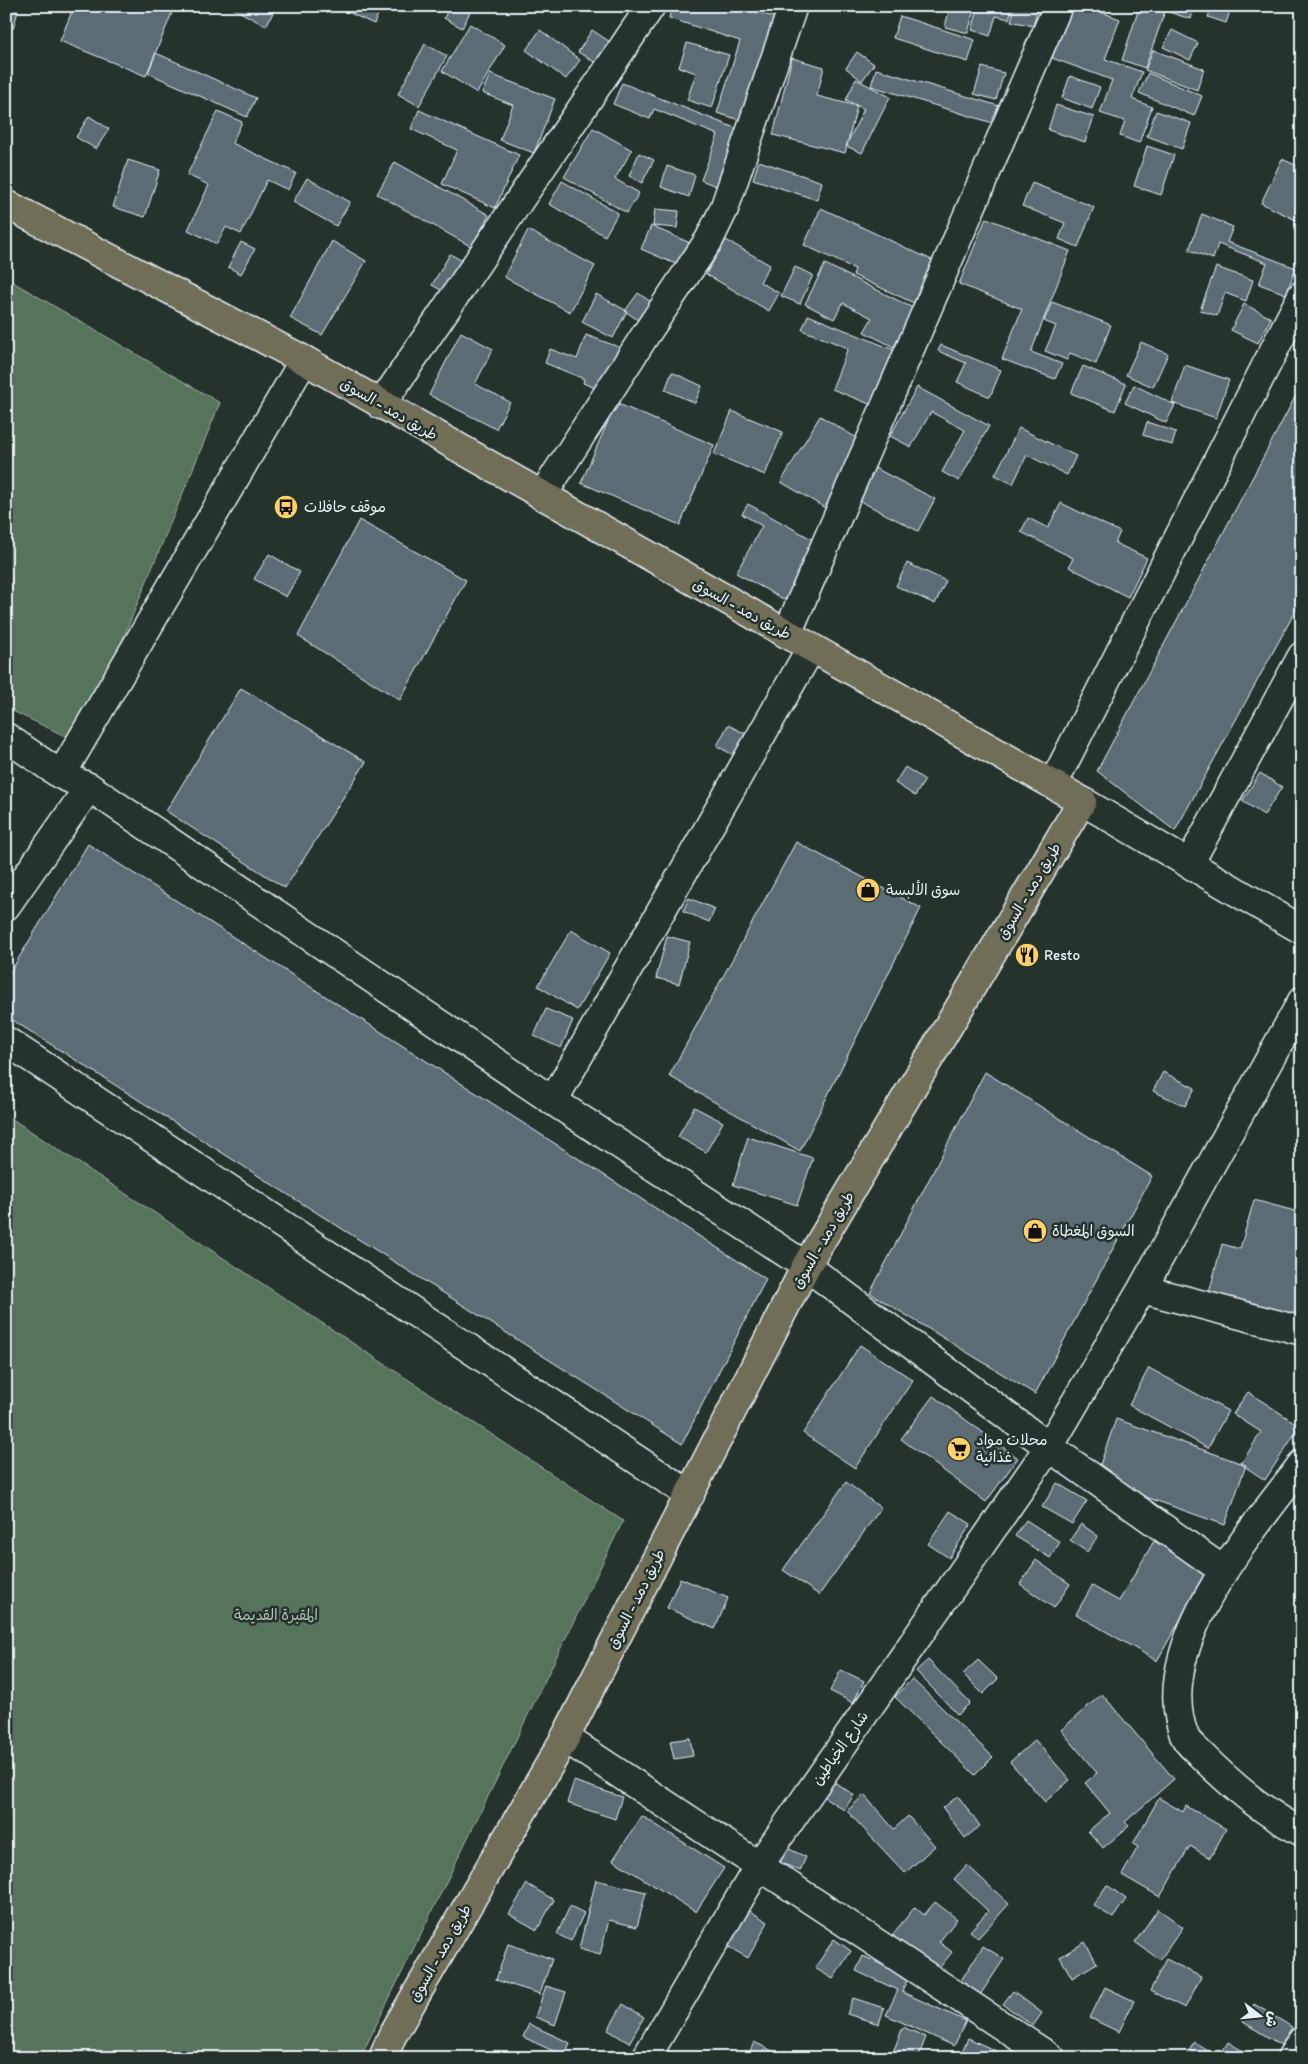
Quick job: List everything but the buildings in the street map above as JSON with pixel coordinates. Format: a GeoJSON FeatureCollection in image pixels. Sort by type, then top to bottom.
{"type":"FeatureCollection","features":[{"type":"Feature","properties":{"kind":"main road","name":"طريق دمد - السوق"},"geometry":{"type":"LineString","coordinates":[[6,204],[304,360],[1082,801],[806,1266],[565,1738],[392,2036],[383,2058]]}},
{"type":"Feature","properties":{"kind":"street"},"geometry":{"type":"LineString","coordinates":[[381,405],[651,6]]}},
{"type":"Feature","properties":{"kind":"street"},"geometry":{"type":"LineString","coordinates":[[542,496],[644,337],[710,240],[733,183],[792,6]]}},
{"type":"Feature","properties":{"kind":"street"},"geometry":{"type":"LineString","coordinates":[[787,634],[1058,6]]}},
{"type":"Feature","properties":{"kind":"street"},"geometry":{"type":"LineString","coordinates":[[1053,784],[1302,295]]}},
{"type":"Feature","properties":{"kind":"street"},"geometry":{"type":"LineString","coordinates":[[61,775],[304,360]]}},
{"type":"Feature","properties":{"kind":"street"},"geometry":{"type":"LineString","coordinates":[[553,1101],[812,648]]}},
{"type":"Feature","properties":{"kind":"street"},"geometry":{"type":"LineString","coordinates":[[1189,864],[1302,656]]}},
{"type":"Feature","properties":{"kind":"street"},"geometry":{"type":"LineString","coordinates":[[6,737],[61,775],[89,787],[553,1101],[806,1266],[1048,1448],[1224,1571]]}},
{"type":"Feature","properties":{"kind":"street"},"geometry":{"type":"LineString","coordinates":[[6,906],[89,787]]}},
{"type":"Feature","properties":{"kind":"street"},"geometry":{"type":"LineString","coordinates":[[1082,801],[1302,930]]}},
{"type":"Feature","properties":{"kind":"street","name":"شارع الخياطين"},"geometry":{"type":"LineString","coordinates":[[646,2058],[758,1867],[1048,1448],[1142,1289],[1302,1001]]}},
{"type":"Feature","properties":{"kind":"street"},"geometry":{"type":"LineString","coordinates":[[6,1041],[690,1495]]}},
{"type":"Feature","properties":{"kind":"street"},"geometry":{"type":"LineString","coordinates":[[1142,1289],[1302,1332]]}},
{"type":"Feature","properties":{"kind":"street"},"geometry":{"type":"LineString","coordinates":[[1302,1464],[1224,1571],[1191,1629],[1180,1670],[1176,1704],[1186,1739],[1232,1784],[1286,1824],[1302,1832]]}},
{"type":"Feature","properties":{"kind":"street"},"geometry":{"type":"LineString","coordinates":[[565,1738],[758,1867],[920,1970],[1051,2058]]}},
{"type":"Feature","properties":{"kind":"street"},"geometry":{"type":"LineString","coordinates":[[1291,2058],[1302,2041]]}},
{"type":"Feature","properties":{"kind":"green space"},"geometry":{"type":"Polygon","coordinates":[[[6,278],[220,403],[80,743],[6,708],[6,278]]]}},
{"type":"Feature","properties":{"kind":"green space","name":"المقبرة القديمة"},"geometry":{"type":"Polygon","coordinates":[[[6,1115],[623,1521],[360,2058],[6,2058],[6,1115]]]}},
{"type":"Feature","properties":{"kind":"place","name":"موقف حافلات"},"geometry":{"type":"Point","coordinates":[286,507]}},
{"type":"Feature","properties":{"kind":"place","name":"سوق الألبسة"},"geometry":{"type":"Point","coordinates":[868,890]}},
{"type":"Feature","properties":{"kind":"place","name":"Resto"},"geometry":{"type":"Point","coordinates":[1027,955]}},
{"type":"Feature","properties":{"kind":"place","name":"السوق المغطاة"},"geometry":{"type":"Point","coordinates":[1035,1231]}},
{"type":"Feature","properties":{"kind":"place","name":"محلات مواد غذائية"},"geometry":{"type":"Point","coordinates":[959,1449]}}]}
